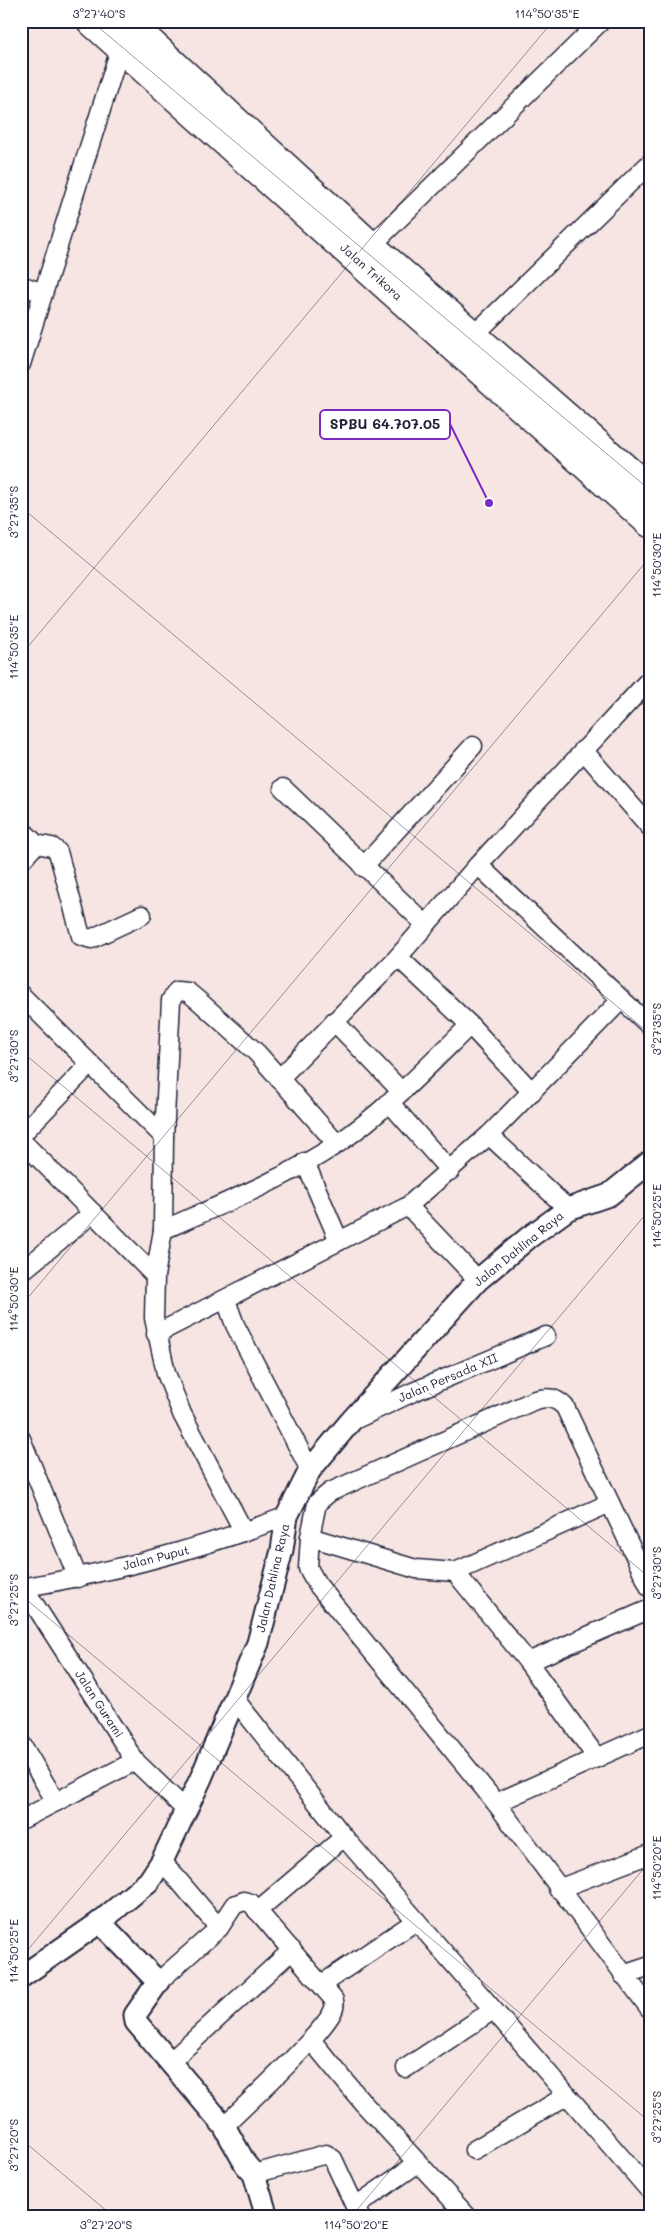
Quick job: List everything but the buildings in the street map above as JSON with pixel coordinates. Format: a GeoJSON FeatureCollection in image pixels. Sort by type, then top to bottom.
{"type":"FeatureCollection","features":[{"type":"Feature","properties":{"kind":"main road","name":"Jalan Trikora"},"geometry":{"type":"LineString","coordinates":[[92,21],[251,134],[371,246],[650,490]]}},
{"type":"Feature","properties":{"kind":"main road","name":"Jalan Trikora"},"geometry":{"type":"LineString","coordinates":[[127,21],[136,51],[650,523]]}},
{"type":"Feature","properties":{"kind":"street"},"geometry":{"type":"LineString","coordinates":[[371,246],[601,21]]}},
{"type":"Feature","properties":{"kind":"street"},"geometry":{"type":"LineString","coordinates":[[21,364],[43,293],[136,51]]}},
{"type":"Feature","properties":{"kind":"street"},"geometry":{"type":"LineString","coordinates":[[473,336],[650,164]]}},
{"type":"Feature","properties":{"kind":"street"},"geometry":{"type":"LineString","coordinates":[[21,285],[43,293]]}},
{"type":"Feature","properties":{"kind":"street"},"geometry":{"type":"LineString","coordinates":[[279,1079],[398,957],[478,865],[650,679]]}},
{"type":"Feature","properties":{"kind":"street"},"geometry":{"type":"LineString","coordinates":[[363,867],[473,746]]}},
{"type":"Feature","properties":{"kind":"street"},"geometry":{"type":"LineString","coordinates":[[583,750],[650,827]]}},
{"type":"Feature","properties":{"kind":"street"},"geometry":{"type":"LineString","coordinates":[[283,788],[363,867],[425,924]]}},
{"type":"Feature","properties":{"kind":"street"},"geometry":{"type":"LineString","coordinates":[[21,829],[36,844],[52,847],[58,852],[81,936],[91,939],[142,915]]}},
{"type":"Feature","properties":{"kind":"street"},"geometry":{"type":"LineString","coordinates":[[21,861],[36,844]]}},
{"type":"Feature","properties":{"kind":"street"},"geometry":{"type":"LineString","coordinates":[[478,865],[650,1026]]}},
{"type":"Feature","properties":{"kind":"street"},"geometry":{"type":"LineString","coordinates":[[398,957],[470,1025],[532,1092]]}},
{"type":"Feature","properties":{"kind":"street"},"geometry":{"type":"LineString","coordinates":[[244,1532],[182,1414],[166,1374],[154,1318],[155,1276],[163,1230],[164,1137],[171,1000],[177,991],[188,992],[257,1053],[337,1144]]}},
{"type":"Feature","properties":{"kind":"street"},"geometry":{"type":"LineString","coordinates":[[21,995],[164,1137]]}},
{"type":"Feature","properties":{"kind":"street"},"geometry":{"type":"LineString","coordinates":[[156,1334],[408,1206],[489,1135],[621,1000]]}},
{"type":"Feature","properties":{"kind":"street"},"geometry":{"type":"LineString","coordinates":[[334,1021],[395,1097],[450,1171]]}},
{"type":"Feature","properties":{"kind":"street"},"geometry":{"type":"LineString","coordinates":[[163,1230],[267,1184],[337,1144],[395,1097],[470,1025]]}},
{"type":"Feature","properties":{"kind":"street"},"geometry":{"type":"LineString","coordinates":[[21,1135],[90,1064]]}},
{"type":"Feature","properties":{"kind":"street"},"geometry":{"type":"LineString","coordinates":[[489,1135],[568,1209]]}},
{"type":"Feature","properties":{"kind":"street"},"geometry":{"type":"LineString","coordinates":[[21,1140],[155,1276]]}},
{"type":"Feature","properties":{"kind":"street"},"geometry":{"type":"LineString","coordinates":[[305,1162],[340,1241]]}},
{"type":"Feature","properties":{"kind":"street","name":"Jalan Dahlina Raya"},"geometry":{"type":"LineString","coordinates":[[21,1977],[100,1922],[149,1881],[162,1862],[258,1643],[284,1534],[310,1470],[350,1422],[478,1280],[528,1238],[568,1209],[609,1195],[650,1162]]}},
{"type":"Feature","properties":{"kind":"street"},"geometry":{"type":"LineString","coordinates":[[408,1206],[478,1280]]}},
{"type":"Feature","properties":{"kind":"street"},"geometry":{"type":"LineString","coordinates":[[21,1272],[93,1213]]}},
{"type":"Feature","properties":{"kind":"street"},"geometry":{"type":"LineString","coordinates":[[226,1300],[235,1326],[310,1470]]}},
{"type":"Feature","properties":{"kind":"street","name":"Jalan Persada XII"},"geometry":{"type":"LineString","coordinates":[[350,1422],[413,1392],[546,1336]]}},
{"type":"Feature","properties":{"kind":"street"},"geometry":{"type":"LineString","coordinates":[[650,1588],[565,1407],[558,1400],[548,1398],[535,1400],[330,1492],[317,1503],[309,1539],[308,1568],[317,1584],[496,1803],[558,1889],[650,2010]]}},
{"type":"Feature","properties":{"kind":"street"},"geometry":{"type":"LineString","coordinates":[[21,1439],[78,1578]]}},
{"type":"Feature","properties":{"kind":"street"},"geometry":{"type":"LineString","coordinates":[[284,1534],[309,1539],[416,1569],[454,1572],[610,1503]]}},
{"type":"Feature","properties":{"kind":"street","name":"Jalan Puput"},"geometry":{"type":"LineString","coordinates":[[22,1588],[78,1578],[180,1553],[244,1532],[284,1534],[309,1539]]}},
{"type":"Feature","properties":{"kind":"street"},"geometry":{"type":"LineString","coordinates":[[454,1572],[528,1662],[597,1758]]}},
{"type":"Feature","properties":{"kind":"street","name":"Jalan Gurami"},"geometry":{"type":"LineString","coordinates":[[22,1588],[136,1761],[186,1810]]}},
{"type":"Feature","properties":{"kind":"street"},"geometry":{"type":"LineString","coordinates":[[528,1662],[650,1609]]}},
{"type":"Feature","properties":{"kind":"street"},"geometry":{"type":"LineString","coordinates":[[234,1698],[344,1837],[650,2191]]}},
{"type":"Feature","properties":{"kind":"street"},"geometry":{"type":"LineString","coordinates":[[496,1803],[650,1734]]}},
{"type":"Feature","properties":{"kind":"street"},"geometry":{"type":"LineString","coordinates":[[21,1743],[56,1802]]}},
{"type":"Feature","properties":{"kind":"street"},"geometry":{"type":"LineString","coordinates":[[21,1820],[136,1761]]}},
{"type":"Feature","properties":{"kind":"street"},"geometry":{"type":"LineString","coordinates":[[258,1911],[344,1837]]}},
{"type":"Feature","properties":{"kind":"street"},"geometry":{"type":"LineString","coordinates":[[558,1889],[650,1854]]}},
{"type":"Feature","properties":{"kind":"street"},"geometry":{"type":"LineString","coordinates":[[162,1862],[219,1928]]}},
{"type":"Feature","properties":{"kind":"street"},"geometry":{"type":"LineString","coordinates":[[224,2126],[310,2040],[334,2008],[334,2000],[322,1984],[251,1903],[244,1901],[234,1905],[219,1928],[158,1982],[135,2015],[136,2022],[224,2126],[246,2165],[254,2174],[267,2217]]}},
{"type":"Feature","properties":{"kind":"street"},"geometry":{"type":"LineString","coordinates":[[322,1984],[416,1921]]}},
{"type":"Feature","properties":{"kind":"street"},"geometry":{"type":"LineString","coordinates":[[100,1922],[158,1982]]}},
{"type":"Feature","properties":{"kind":"street"},"geometry":{"type":"LineString","coordinates":[[170,2062],[292,1950]]}},
{"type":"Feature","properties":{"kind":"street"},"geometry":{"type":"LineString","coordinates":[[623,1974],[650,1966]]}},
{"type":"Feature","properties":{"kind":"street"},"geometry":{"type":"LineString","coordinates":[[406,2068],[493,2010]]}},
{"type":"Feature","properties":{"kind":"street"},"geometry":{"type":"LineString","coordinates":[[310,2040],[364,2104],[468,2217]]}},
{"type":"Feature","properties":{"kind":"street"},"geometry":{"type":"LineString","coordinates":[[474,2150],[566,2096]]}},
{"type":"Feature","properties":{"kind":"street"},"geometry":{"type":"LineString","coordinates":[[254,2174],[326,2154],[332,2159],[358,2211],[418,2163]]}},
{"type":"Feature","properties":{"kind":"place","name":"SPBU 64.707.05"},"geometry":{"type":"Point","coordinates":[489,503]}}]}
